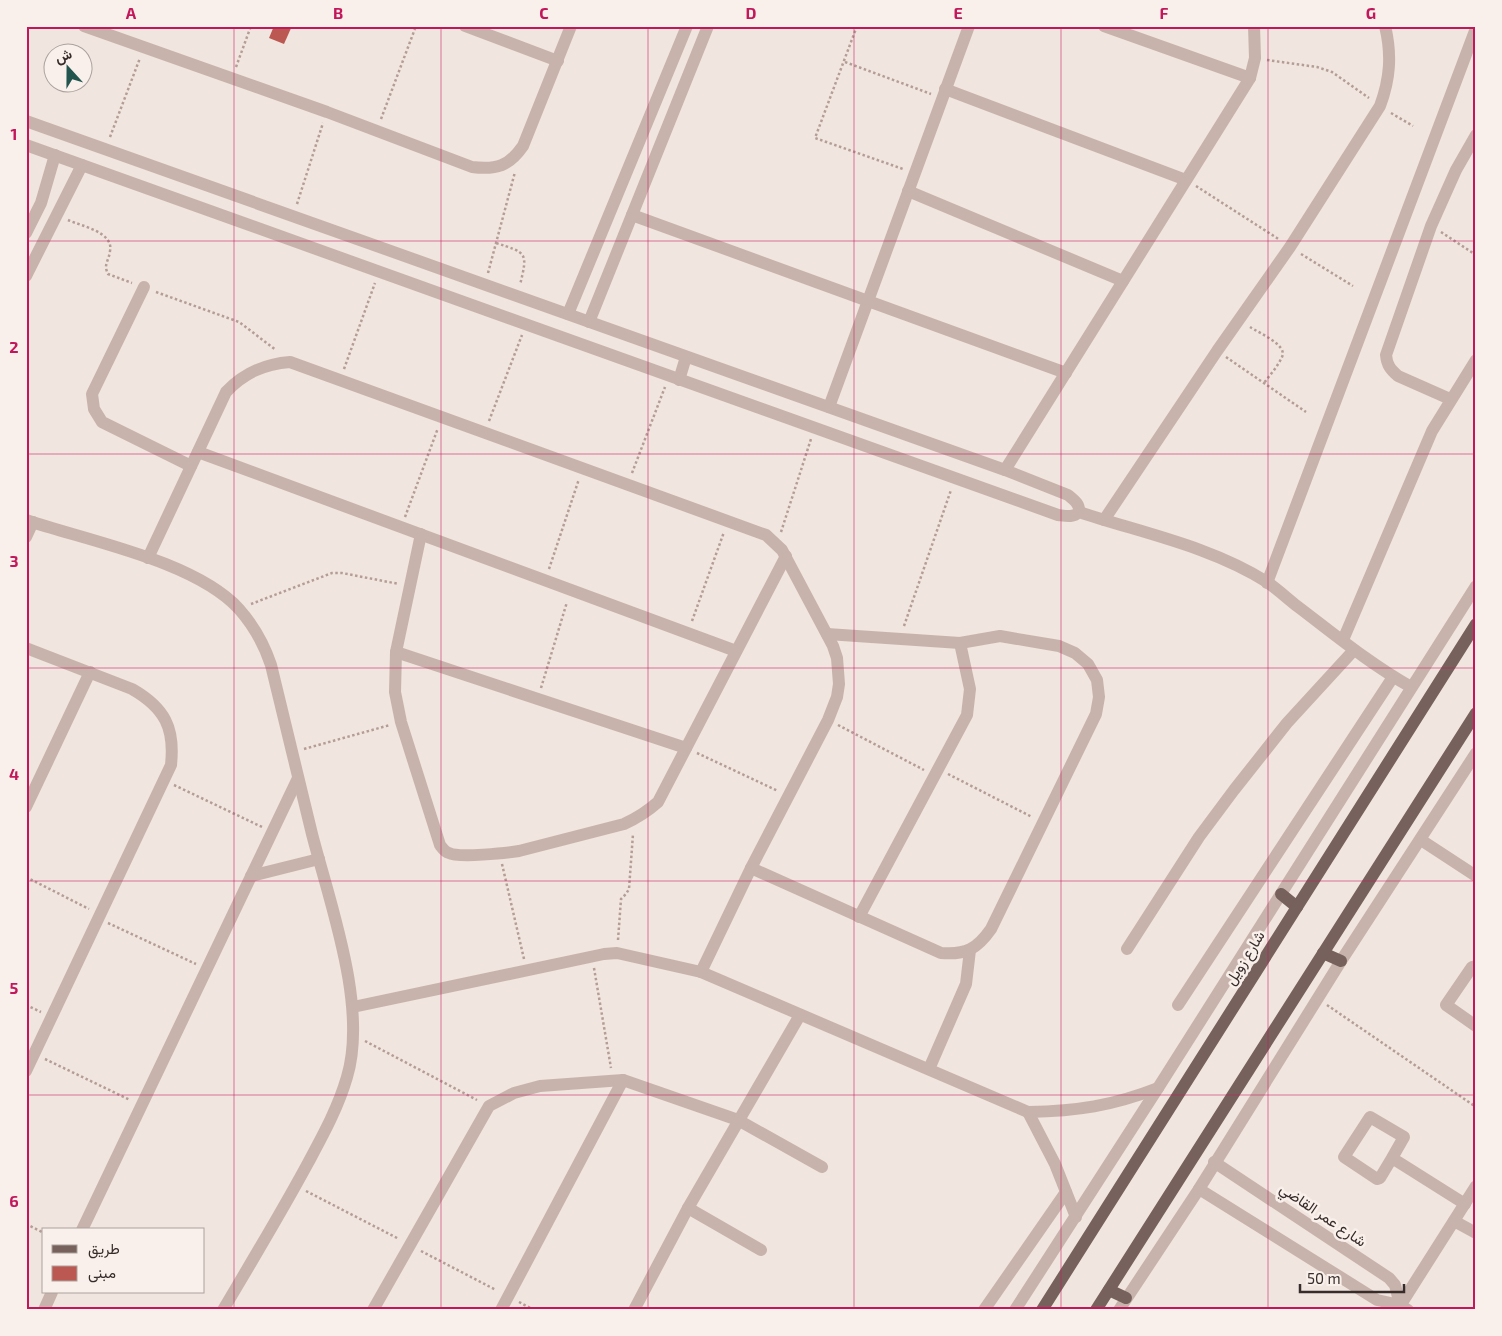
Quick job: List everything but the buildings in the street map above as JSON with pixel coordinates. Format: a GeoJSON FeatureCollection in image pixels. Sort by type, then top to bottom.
{"type":"FeatureCollection","features":[{"type":"Feature","properties":{"kind":"main road","name":"شارع زويل"},"geometry":{"type":"LineString","coordinates":[[1042,1310],[1476,624]]}},
{"type":"Feature","properties":{"kind":"main road"},"geometry":{"type":"LineString","coordinates":[[1096,1310],[1476,713]]}},
{"type":"Feature","properties":{"kind":"main road"},"geometry":{"type":"LineString","coordinates":[[1280,894],[1297,907]]}},
{"type":"Feature","properties":{"kind":"main road"},"geometry":{"type":"LineString","coordinates":[[1323,953],[1341,961]]}},
{"type":"Feature","properties":{"kind":"main road"},"geometry":{"type":"LineString","coordinates":[[1109,1290],[1126,1298]]}},
{"type":"Feature","properties":{"kind":"street"},"geometry":{"type":"LineString","coordinates":[[84,26],[326,112],[472,167],[487,169],[502,166],[514,158],[523,146],[571,26]]}},
{"type":"Feature","properties":{"kind":"street"},"geometry":{"type":"LineString","coordinates":[[465,26],[558,61]]}},
{"type":"Feature","properties":{"kind":"street"},"geometry":{"type":"LineString","coordinates":[[568,314],[687,26]]}},
{"type":"Feature","properties":{"kind":"street"},"geometry":{"type":"LineString","coordinates":[[589,322],[708,26]]}},
{"type":"Feature","properties":{"kind":"street"},"geometry":{"type":"LineString","coordinates":[[829,407],[969,26]]}},
{"type":"Feature","properties":{"kind":"street"},"geometry":{"type":"LineString","coordinates":[[1104,26],[1250,78]]}},
{"type":"Feature","properties":{"kind":"street"},"geometry":{"type":"LineString","coordinates":[[1005,470],[1250,78],[1255,58],[1254,26]]}},
{"type":"Feature","properties":{"kind":"street"},"geometry":{"type":"LineString","coordinates":[[1104,520],[1217,350],[1290,247],[1380,106],[1387,86],[1390,65],[1389,44],[1385,26]]}},
{"type":"Feature","properties":{"kind":"street"},"geometry":{"type":"LineString","coordinates":[[1267,583],[1476,28]]}},
{"type":"Feature","properties":{"kind":"street"},"geometry":{"type":"LineString","coordinates":[[943,94],[1186,180]]}},
{"type":"Feature","properties":{"kind":"street"},"geometry":{"type":"LineString","coordinates":[[26,121],[1005,470],[1068,495],[1080,508],[1079,512]]}},
{"type":"Feature","properties":{"kind":"street"},"geometry":{"type":"LineString","coordinates":[[1450,399],[1398,376],[1387,364],[1386,355],[1431,226],[1456,170],[1476,135]]}},
{"type":"Feature","properties":{"kind":"street"},"geometry":{"type":"LineString","coordinates":[[26,145],[954,479],[1058,515],[1069,517],[1079,512]]}},
{"type":"Feature","properties":{"kind":"street"},"geometry":{"type":"LineString","coordinates":[[26,233],[41,203],[55,155]]}},
{"type":"Feature","properties":{"kind":"street"},"geometry":{"type":"LineString","coordinates":[[26,276],[82,165]]}},
{"type":"Feature","properties":{"kind":"street"},"geometry":{"type":"LineString","coordinates":[[176,198],[184,178]]}},
{"type":"Feature","properties":{"kind":"street"},"geometry":{"type":"LineString","coordinates":[[908,191],[1123,281]]}},
{"type":"Feature","properties":{"kind":"street"},"geometry":{"type":"LineString","coordinates":[[41,203],[58,212]]}},
{"type":"Feature","properties":{"kind":"street"},"geometry":{"type":"LineString","coordinates":[[632,215],[1066,373]]}},
{"type":"Feature","properties":{"kind":"street"},"geometry":{"type":"LineString","coordinates":[[461,300],[469,279]]}},
{"type":"Feature","properties":{"kind":"street"},"geometry":{"type":"LineString","coordinates":[[144,288],[92,394],[94,409],[102,422],[191,466]]}},
{"type":"Feature","properties":{"kind":"street"},"geometry":{"type":"LineString","coordinates":[[674,378],[686,357]]}},
{"type":"Feature","properties":{"kind":"street"},"geometry":{"type":"LineString","coordinates":[[1343,640],[1432,431],[1450,399],[1476,360]]}},
{"type":"Feature","properties":{"kind":"street"},"geometry":{"type":"LineString","coordinates":[[148,558],[226,392],[248,373],[276,363],[290,362],[766,535],[778,544],[786,556],[833,646],[839,671],[837,697],[828,720],[701,972]]}},
{"type":"Feature","properties":{"kind":"street"},"geometry":{"type":"LineString","coordinates":[[198,452],[736,650]]}},
{"type":"Feature","properties":{"kind":"street"},"geometry":{"type":"LineString","coordinates":[[1079,512],[1187,545],[1222,559],[1267,583],[1354,650],[1411,687]]}},
{"type":"Feature","properties":{"kind":"street"},"geometry":{"type":"LineString","coordinates":[[26,537],[30,521],[148,558],[201,580],[238,608],[254,628],[266,650],[271,665],[298,778],[343,950],[353,1007],[354,1035],[348,1077],[332,1118],[296,1185],[223,1310]]}},
{"type":"Feature","properties":{"kind":"street"},"geometry":{"type":"LineString","coordinates":[[421,534],[396,652],[395,692],[401,722],[440,845],[444,850],[454,855],[519,851],[624,824],[634,820],[658,802],[786,556]]}},
{"type":"Feature","properties":{"kind":"street"},"geometry":{"type":"LineString","coordinates":[[1015,1310],[1476,586]]}},
{"type":"Feature","properties":{"kind":"street"},"geometry":{"type":"LineString","coordinates":[[752,868],[941,953],[956,954],[970,950],[982,941],[991,929],[1096,714],[1099,697],[1096,680],[1088,664],[1075,653],[1059,646],[1000,636],[960,643],[827,634]]}},
{"type":"Feature","properties":{"kind":"street"},"geometry":{"type":"LineString","coordinates":[[859,917],[967,714],[970,689],[960,643]]}},
{"type":"Feature","properties":{"kind":"street"},"geometry":{"type":"LineString","coordinates":[[26,648],[132,689],[148,698],[161,712],[170,729],[173,747],[171,766],[26,1071]]}},
{"type":"Feature","properties":{"kind":"street"},"geometry":{"type":"LineString","coordinates":[[1127,949],[1199,837],[1234,790],[1287,723],[1354,650]]}},
{"type":"Feature","properties":{"kind":"street"},"geometry":{"type":"LineString","coordinates":[[396,652],[686,748]]}},
{"type":"Feature","properties":{"kind":"street"},"geometry":{"type":"LineString","coordinates":[[26,807],[90,672]]}},
{"type":"Feature","properties":{"kind":"street"},"geometry":{"type":"LineString","coordinates":[[1178,1004],[1393,677]]}},
{"type":"Feature","properties":{"kind":"street"},"geometry":{"type":"LineString","coordinates":[[1119,1310],[1199,1189],[1214,1162],[1341,961],[1476,753]]}},
{"type":"Feature","properties":{"kind":"street"},"geometry":{"type":"LineString","coordinates":[[83,1228],[298,778]]}},
{"type":"Feature","properties":{"kind":"street"},"geometry":{"type":"LineString","coordinates":[[1421,840],[1476,876]]}},
{"type":"Feature","properties":{"kind":"street"},"geometry":{"type":"LineString","coordinates":[[251,876],[319,859]]}},
{"type":"Feature","properties":{"kind":"street"},"geometry":{"type":"LineString","coordinates":[[929,1070],[966,984],[970,950]]}},
{"type":"Feature","properties":{"kind":"street"},"geometry":{"type":"LineString","coordinates":[[353,1007],[604,954],[617,953],[701,972],[1028,1112],[1096,1107],[1129,1099],[1158,1088]]}},
{"type":"Feature","properties":{"kind":"street"},"geometry":{"type":"LineString","coordinates":[[1476,966],[1472,967],[1446,1004],[1476,1026]]}},
{"type":"Feature","properties":{"kind":"street"},"geometry":{"type":"LineString","coordinates":[[634,1310],[688,1208],[800,1015]]}},
{"type":"Feature","properties":{"kind":"street"},"geometry":{"type":"LineString","coordinates":[[501,1310],[618,1080]]}},
{"type":"Feature","properties":{"kind":"street"},"geometry":{"type":"LineString","coordinates":[[373,1310],[489,1106],[514,1093],[540,1086],[618,1080],[738,1120],[822,1167]]}},
{"type":"Feature","properties":{"kind":"street"},"geometry":{"type":"LineString","coordinates":[[1028,1112],[1055,1164],[1076,1216]]}},
{"type":"Feature","properties":{"kind":"street"},"geometry":{"type":"LineString","coordinates":[[1371,1117],[1404,1137],[1392,1158],[1380,1178],[1377,1179],[1344,1157],[1368,1118],[1371,1117]]}},
{"type":"Feature","properties":{"kind":"street"},"geometry":{"type":"LineString","coordinates":[[1392,1158],[1465,1204]]}},
{"type":"Feature","properties":{"kind":"street","name":"شارع عمر القاضي"},"geometry":{"type":"LineString","coordinates":[[1214,1162],[1388,1278],[1395,1285],[1402,1308]]}},
{"type":"Feature","properties":{"kind":"street"},"geometry":{"type":"LineString","coordinates":[[1199,1189],[1377,1300],[1402,1308],[1476,1186]]}},
{"type":"Feature","properties":{"kind":"street"},"geometry":{"type":"LineString","coordinates":[[984,1310],[1066,1192]]}},
{"type":"Feature","properties":{"kind":"street"},"geometry":{"type":"LineString","coordinates":[[688,1208],[761,1250]]}},
{"type":"Feature","properties":{"kind":"street"},"geometry":{"type":"LineString","coordinates":[[1454,1221],[1476,1232]]}},
{"type":"Feature","properties":{"kind":"street"},"geometry":{"type":"LineString","coordinates":[[44,1310],[51,1294]]}},
{"type":"Feature","properties":{"kind":"path"},"geometry":{"type":"LineString","coordinates":[[232,79],[251,26]]}},
{"type":"Feature","properties":{"kind":"path"},"geometry":{"type":"LineString","coordinates":[[377,131],[416,26]]}},
{"type":"Feature","properties":{"kind":"path"},"geometry":{"type":"LineString","coordinates":[[857,26],[815,138],[914,173]]}},
{"type":"Feature","properties":{"kind":"path"},"geometry":{"type":"LineString","coordinates":[[106,150],[144,47]]}},
{"type":"Feature","properties":{"kind":"path"},"geometry":{"type":"LineString","coordinates":[[1255,58],[1317,67],[1332,72],[1412,126]]}},
{"type":"Feature","properties":{"kind":"path"},"geometry":{"type":"LineString","coordinates":[[844,62],[943,94]]}},
{"type":"Feature","properties":{"kind":"path"},"geometry":{"type":"LineString","coordinates":[[293,216],[326,112]]}},
{"type":"Feature","properties":{"kind":"path"},"geometry":{"type":"LineString","coordinates":[[484,285],[515,175],[514,158]]}},
{"type":"Feature","properties":{"kind":"path"},"geometry":{"type":"LineString","coordinates":[[1186,180],[1353,286]]}},
{"type":"Feature","properties":{"kind":"path"},"geometry":{"type":"LineString","coordinates":[[58,212],[107,238],[110,244],[110,252],[105,268],[108,274],[239,322],[290,362]]}},
{"type":"Feature","properties":{"kind":"path"},"geometry":{"type":"LineString","coordinates":[[1431,226],[1476,255]]}},
{"type":"Feature","properties":{"kind":"path"},"geometry":{"type":"LineString","coordinates":[[496,243],[518,250],[523,254],[525,259],[518,297]]}},
{"type":"Feature","properties":{"kind":"path"},"geometry":{"type":"LineString","coordinates":[[340,380],[379,272]]}},
{"type":"Feature","properties":{"kind":"path"},"geometry":{"type":"LineString","coordinates":[[1238,320],[1278,344],[1283,350],[1283,356],[1264,384]]}},
{"type":"Feature","properties":{"kind":"path"},"geometry":{"type":"LineString","coordinates":[[485,433],[526,324]]}},
{"type":"Feature","properties":{"kind":"path"},"geometry":{"type":"LineString","coordinates":[[1217,350],[1306,412]]}},
{"type":"Feature","properties":{"kind":"path"},"geometry":{"type":"LineString","coordinates":[[628,485],[674,378]]}},
{"type":"Feature","properties":{"kind":"path"},"geometry":{"type":"LineString","coordinates":[[402,526],[442,418]]}},
{"type":"Feature","properties":{"kind":"path"},"geometry":{"type":"LineString","coordinates":[[778,544],[814,428]]}},
{"type":"Feature","properties":{"kind":"path"},"geometry":{"type":"LineString","coordinates":[[546,580],[582,468]]}},
{"type":"Feature","properties":{"kind":"path"},"geometry":{"type":"LineString","coordinates":[[900,639],[954,479]]}},
{"type":"Feature","properties":{"kind":"path"},"geometry":{"type":"LineString","coordinates":[[688,632],[728,521]]}},
{"type":"Feature","properties":{"kind":"path"},"geometry":{"type":"LineString","coordinates":[[238,608],[332,573],[342,573],[410,586]]}},
{"type":"Feature","properties":{"kind":"path"},"geometry":{"type":"LineString","coordinates":[[538,699],[570,589]]}},
{"type":"Feature","properties":{"kind":"path"},"geometry":{"type":"LineString","coordinates":[[828,720],[1043,823]]}},
{"type":"Feature","properties":{"kind":"path"},"geometry":{"type":"LineString","coordinates":[[292,752],[401,722]]}},
{"type":"Feature","properties":{"kind":"path"},"geometry":{"type":"LineString","coordinates":[[686,748],[789,796]]}},
{"type":"Feature","properties":{"kind":"path"},"geometry":{"type":"LineString","coordinates":[[164,780],[272,832]]}},
{"type":"Feature","properties":{"kind":"path"},"geometry":{"type":"LineString","coordinates":[[617,953],[621,899],[629,889],[634,820]]}},
{"type":"Feature","properties":{"kind":"path"},"geometry":{"type":"LineString","coordinates":[[499,853],[526,971]]}},
{"type":"Feature","properties":{"kind":"path"},"geometry":{"type":"LineString","coordinates":[[26,877],[99,917],[207,969]]}},
{"type":"Feature","properties":{"kind":"path"},"geometry":{"type":"LineString","coordinates":[[592,957],[618,1080]]}},
{"type":"Feature","properties":{"kind":"path"},"geometry":{"type":"LineString","coordinates":[[1318,999],[1476,1107]]}},
{"type":"Feature","properties":{"kind":"path"},"geometry":{"type":"LineString","coordinates":[[354,1035],[489,1106]]}},
{"type":"Feature","properties":{"kind":"path"},"geometry":{"type":"LineString","coordinates":[[34,1054],[141,1106]]}},
{"type":"Feature","properties":{"kind":"path"},"geometry":{"type":"LineString","coordinates":[[26,1224],[42,1232]]}}]}
